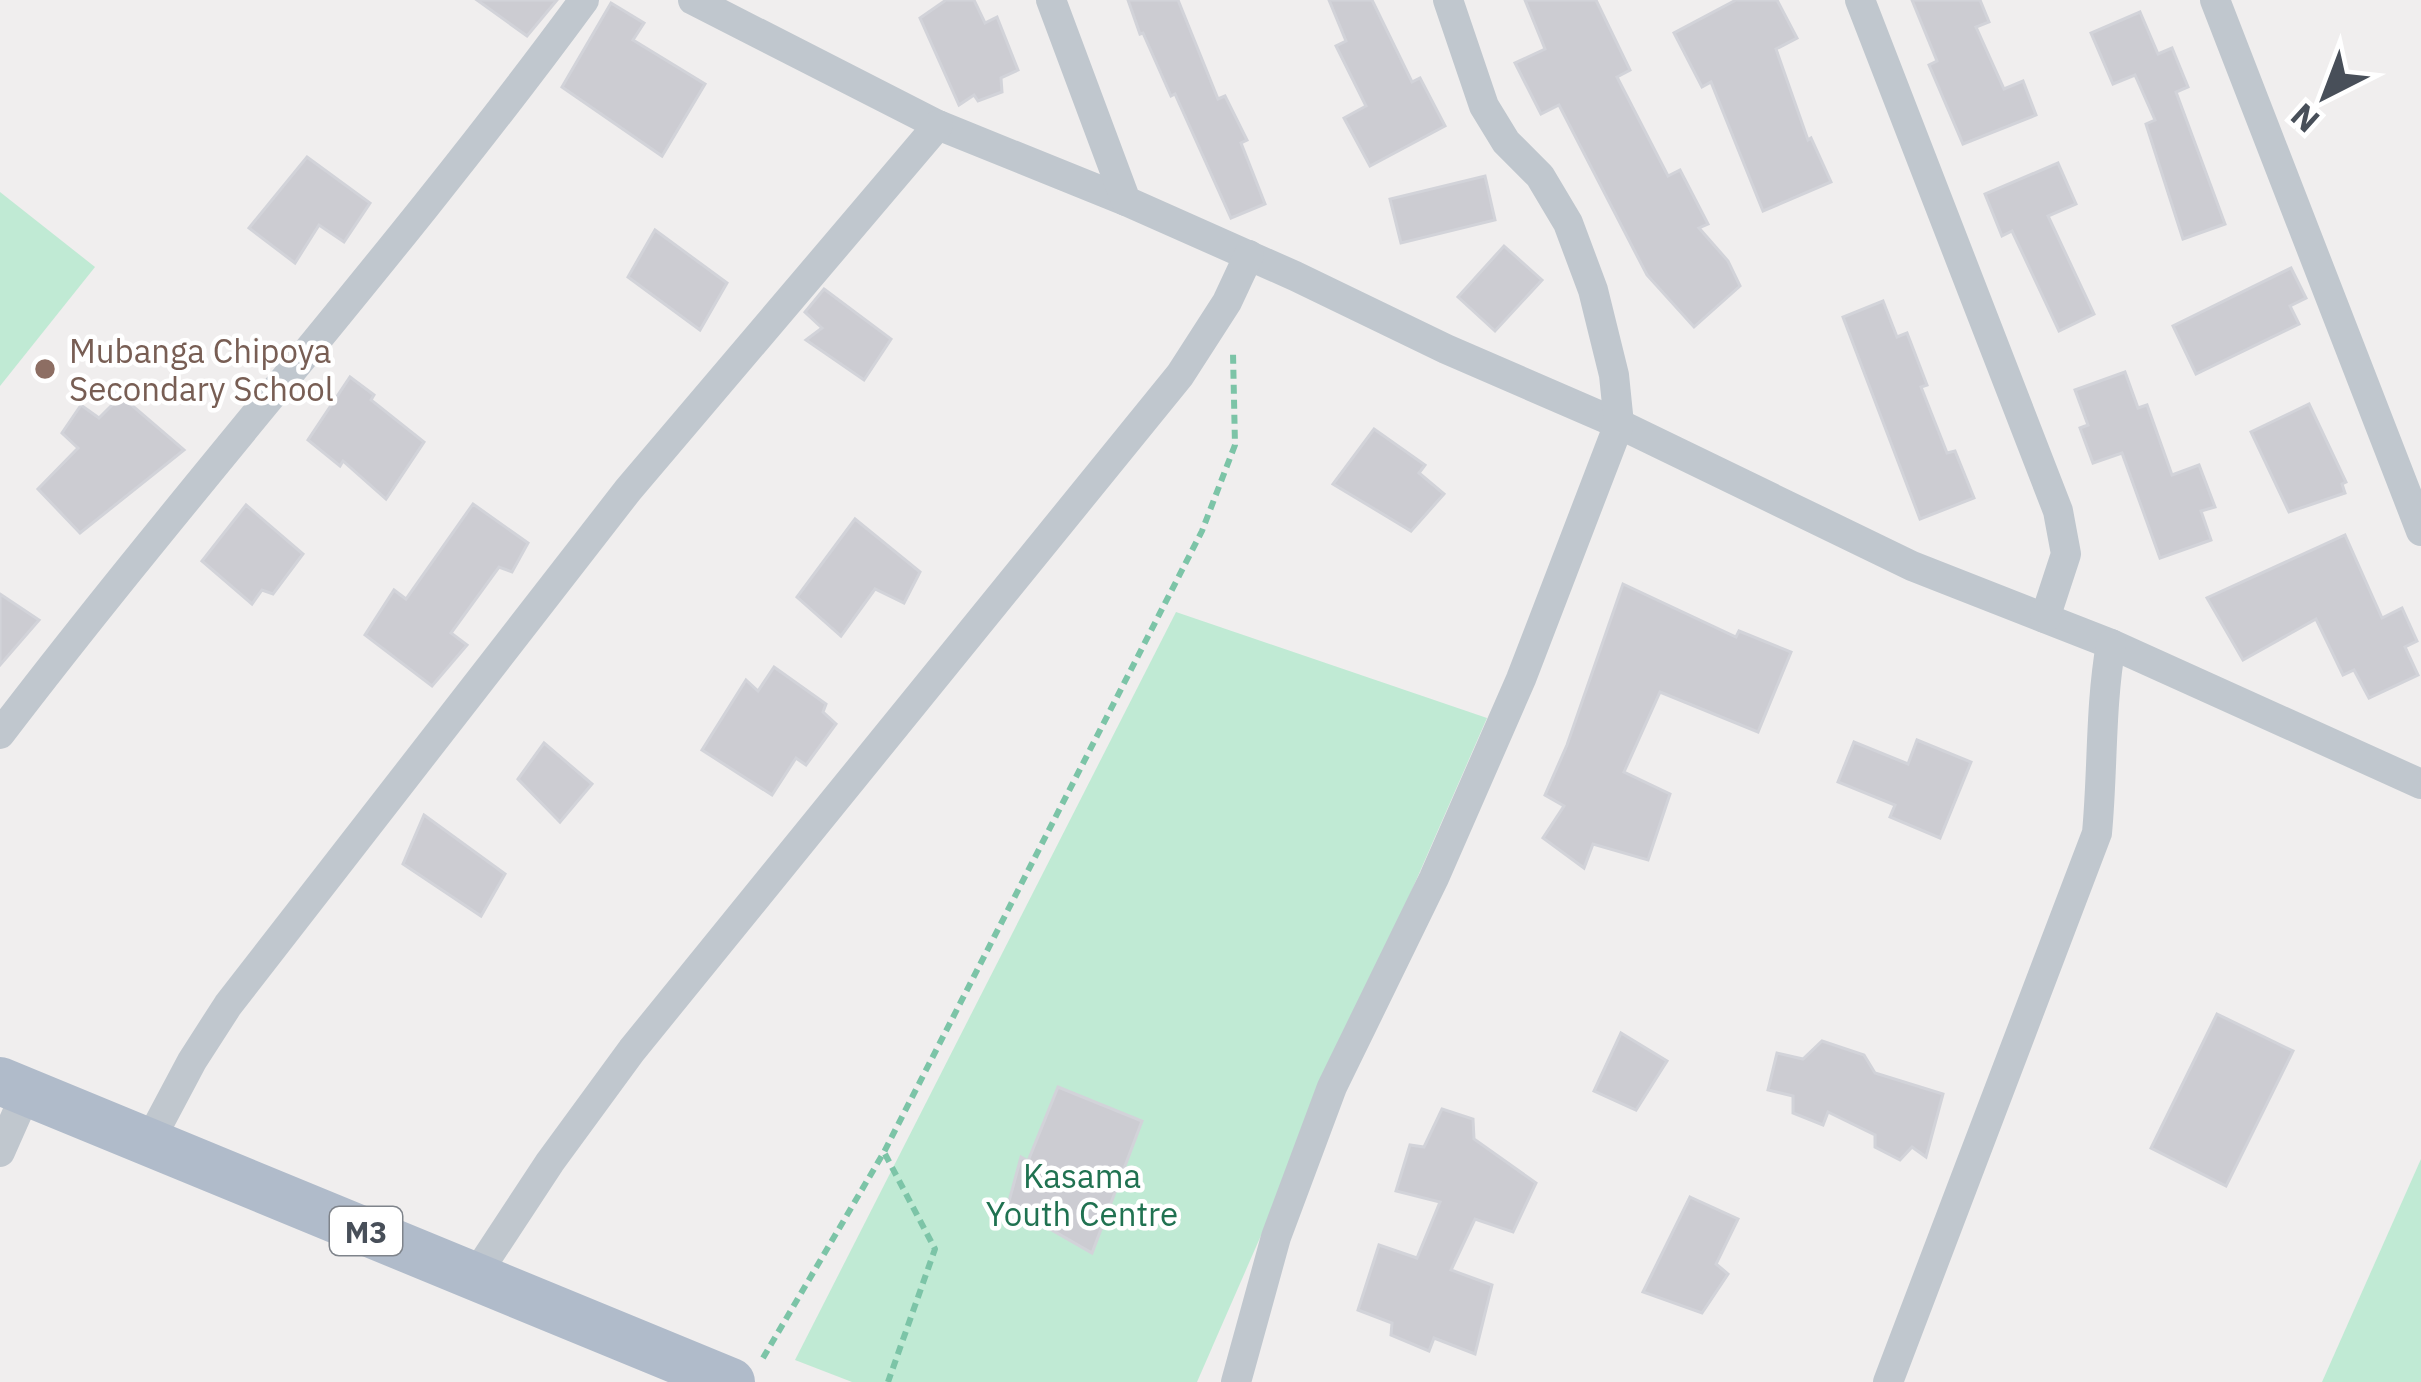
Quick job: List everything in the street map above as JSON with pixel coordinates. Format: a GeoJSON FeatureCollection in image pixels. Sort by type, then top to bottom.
{"type":"FeatureCollection","features":[{"type":"Feature","properties":{"kind":"main road","name":"M3"},"geometry":{"type":"LineString","coordinates":[[13,1086],[475,1276],[746,1372]]}},
{"type":"Feature","properties":{"kind":"street"},"geometry":{"type":"LineString","coordinates":[[0,734],[231,441],[421,214],[584,0]]}},
{"type":"Feature","properties":{"kind":"street"},"geometry":{"type":"LineString","coordinates":[[693,0],[938,125],[1249,255],[1446,349],[1619,424],[1912,566],[2111,644],[2421,784]]}},
{"type":"Feature","properties":{"kind":"street"},"geometry":{"type":"LineString","coordinates":[[1051,0],[1126,201]]}},
{"type":"Feature","properties":{"kind":"street"},"geometry":{"type":"LineString","coordinates":[[1236,1382],[1276,1237],[1332,1087],[1434,878],[1521,680],[1619,424],[1614,375],[1594,290],[1568,223],[1540,176],[1506,142],[1484,106],[1448,0]]}},
{"type":"Feature","properties":{"kind":"street"},"geometry":{"type":"LineString","coordinates":[[1860,0],[2058,512],[2066,554],[2045,618]]}},
{"type":"Feature","properties":{"kind":"street"},"geometry":{"type":"LineString","coordinates":[[2215,0],[2421,531]]}},
{"type":"Feature","properties":{"kind":"street"},"geometry":{"type":"LineString","coordinates":[[148,1142],[227,1005],[514,635],[628,490],[938,125]]}},
{"type":"Feature","properties":{"kind":"street"},"geometry":{"type":"LineString","coordinates":[[475,1276],[632,1050],[1180,375],[1227,302],[1249,255]]}},
{"type":"Feature","properties":{"kind":"street"},"geometry":{"type":"LineString","coordinates":[[1888,1382],[2097,833],[2102,774],[2100,704],[2111,644]]}},
{"type":"Feature","properties":{"kind":"street"},"geometry":{"type":"LineString","coordinates":[[0,1152],[13,1086]]}},
{"type":"Feature","properties":{"kind":"path"},"geometry":{"type":"LineString","coordinates":[[746,1372],[884,1152],[1202,531],[1235,445],[1233,349]]}},
{"type":"Feature","properties":{"kind":"path"},"geometry":{"type":"LineString","coordinates":[[884,1152],[934,1250],[888,1382]]}},
{"type":"Feature","properties":{"kind":"green space"},"geometry":{"type":"Polygon","coordinates":[[[0,192],[95,267],[0,386],[0,192]]]}},
{"type":"Feature","properties":{"kind":"green space","name":"Kasama Youth Centre"},"geometry":{"type":"Polygon","coordinates":[[[1176,612],[1487,718],[1197,1382],[852,1382],[795,1360],[1176,612]]]}},
{"type":"Feature","properties":{"kind":"green space"},"geometry":{"type":"Polygon","coordinates":[[[2421,1159],[2421,1382],[2322,1382],[2421,1159]]]}},
{"type":"Feature","properties":{"kind":"building"},"geometry":{"type":"Polygon","coordinates":[[[477,0],[557,0],[527,36],[477,0]]]}},
{"type":"Feature","properties":{"kind":"building"},"geometry":{"type":"Polygon","coordinates":[[[946,0],[974,0],[985,23],[997,17],[1018,70],[1001,78],[1002,92],[978,101],[974,95],[959,105],[920,18],[946,0]]]}},
{"type":"Feature","properties":{"kind":"building"},"geometry":{"type":"Polygon","coordinates":[[[1128,0],[1178,0],[1218,99],[1225,96],[1247,140],[1241,143],[1265,204],[1231,218],[1175,94],[1171,96],[1140,34],[1128,0]]]}},
{"type":"Feature","properties":{"kind":"building"},"geometry":{"type":"Polygon","coordinates":[[[1329,0],[1372,0],[1412,82],[1420,78],[1445,126],[1370,166],[1344,118],[1366,106],[1336,46],[1346,41],[1329,0]]]}},
{"type":"Feature","properties":{"kind":"building"},"geometry":{"type":"Polygon","coordinates":[[[1525,0],[1596,0],[1630,70],[1617,77],[1668,176],[1680,170],[1708,224],[1699,228],[1728,261],[1740,286],[1694,327],[1647,275],[1559,105],[1541,114],[1515,63],[1545,49],[1525,0]]]}},
{"type":"Feature","properties":{"kind":"building"},"geometry":{"type":"Polygon","coordinates":[[[1736,0],[1777,0],[1797,38],[1776,49],[1808,140],[1811,138],[1831,182],[1763,211],[1711,82],[1702,87],[1674,33],[1736,0]]]}},
{"type":"Feature","properties":{"kind":"building"},"geometry":{"type":"Polygon","coordinates":[[[1912,0],[1980,0],[1989,22],[1976,27],[2004,89],[2023,81],[2036,115],[1963,144],[1929,65],[1937,61],[1912,0]]]}},
{"type":"Feature","properties":{"kind":"building"},"geometry":{"type":"Polygon","coordinates":[[[611,3],[644,23],[633,40],[705,84],[662,156],[562,87],[611,3]]]}},
{"type":"Feature","properties":{"kind":"building"},"geometry":{"type":"Polygon","coordinates":[[[2140,12],[2158,54],[2172,48],[2188,87],[2176,92],[2225,224],[2183,239],[2146,124],[2155,120],[2135,75],[2113,84],[2091,33],[2140,12]]]}},
{"type":"Feature","properties":{"kind":"building"},"geometry":{"type":"Polygon","coordinates":[[[307,157],[370,203],[344,242],[319,225],[295,263],[249,228],[307,157]]]}},
{"type":"Feature","properties":{"kind":"building"},"geometry":{"type":"Polygon","coordinates":[[[2058,163],[2076,204],[2048,216],[2094,314],[2059,331],[2012,231],[2002,236],[1985,194],[2058,163]]]}},
{"type":"Feature","properties":{"kind":"building"},"geometry":{"type":"Polygon","coordinates":[[[1485,176],[1495,220],[1401,243],[1390,199],[1485,176]]]}},
{"type":"Feature","properties":{"kind":"building"},"geometry":{"type":"Polygon","coordinates":[[[655,230],[727,283],[700,330],[628,277],[655,230]]]}},
{"type":"Feature","properties":{"kind":"building"},"geometry":{"type":"Polygon","coordinates":[[[1504,246],[1542,280],[1495,331],[1458,297],[1504,246]]]}},
{"type":"Feature","properties":{"kind":"building"},"geometry":{"type":"Polygon","coordinates":[[[2291,268],[2306,298],[2290,306],[2299,324],[2196,374],[2173,326],[2291,268]]]}},
{"type":"Feature","properties":{"kind":"building"},"geometry":{"type":"Polygon","coordinates":[[[824,289],[891,339],[864,380],[806,340],[822,328],[805,312],[824,289]]]}},
{"type":"Feature","properties":{"kind":"building"},"geometry":{"type":"Polygon","coordinates":[[[1883,301],[1897,337],[1907,333],[1927,385],[1921,387],[1947,453],[1955,451],[1974,498],[1920,519],[1843,317],[1883,301]]]}},
{"type":"Feature","properties":{"kind":"building"},"geometry":{"type":"Polygon","coordinates":[[[2125,372],[2138,408],[2147,405],[2172,475],[2199,465],[2215,507],[2201,511],[2211,540],[2160,558],[2122,453],[2093,463],[2080,428],[2088,425],[2075,390],[2125,372]]]}},
{"type":"Feature","properties":{"kind":"building"},"geometry":{"type":"Polygon","coordinates":[[[350,377],[424,442],[386,499],[343,461],[340,466],[308,440],[350,377]]]}},
{"type":"Feature","properties":{"kind":"building"},"geometry":{"type":"Polygon","coordinates":[[[121,396],[184,450],[80,533],[38,489],[78,448],[62,433],[81,405],[99,418],[121,396]]]}},
{"type":"Feature","properties":{"kind":"building"},"geometry":{"type":"Polygon","coordinates":[[[2309,404],[2346,482],[2342,484],[2345,493],[2289,512],[2251,432],[2309,404]]]}},
{"type":"Feature","properties":{"kind":"building"},"geometry":{"type":"Polygon","coordinates":[[[1374,429],[1425,465],[1419,473],[1444,494],[1411,531],[1333,484],[1374,429]]]}},
{"type":"Feature","properties":{"kind":"building"},"geometry":{"type":"Polygon","coordinates":[[[473,504],[528,543],[512,572],[499,567],[451,633],[467,645],[432,686],[365,635],[394,590],[406,599],[473,504]]]}},
{"type":"Feature","properties":{"kind":"building"},"geometry":{"type":"Polygon","coordinates":[[[246,505],[303,554],[273,594],[262,590],[252,604],[202,561],[246,505]]]}},
{"type":"Feature","properties":{"kind":"building"},"geometry":{"type":"Polygon","coordinates":[[[855,519],[920,572],[904,603],[875,589],[841,636],[797,597],[855,519]]]}},
{"type":"Feature","properties":{"kind":"building"},"geometry":{"type":"Polygon","coordinates":[[[2345,535],[2382,618],[2402,608],[2417,641],[2405,647],[2418,675],[2369,698],[2354,670],[2343,675],[2316,619],[2243,660],[2207,598],[2345,535]]]}},
{"type":"Feature","properties":{"kind":"building"},"geometry":{"type":"Polygon","coordinates":[[[1623,584],[1736,637],[1739,631],[1791,652],[1758,732],[1660,692],[1624,772],[1670,794],[1648,860],[1593,844],[1584,868],[1543,838],[1564,806],[1545,795],[1623,584]]]}},
{"type":"Feature","properties":{"kind":"building"},"geometry":{"type":"Polygon","coordinates":[[[0,594],[39,620],[0,665],[0,594]]]}},
{"type":"Feature","properties":{"kind":"building"},"geometry":{"type":"Polygon","coordinates":[[[774,667],[826,704],[823,712],[836,724],[806,765],[796,758],[772,795],[702,750],[746,680],[758,691],[774,667]]]}},
{"type":"Feature","properties":{"kind":"building"},"geometry":{"type":"Polygon","coordinates":[[[1917,740],[1971,762],[1940,838],[1890,817],[1895,805],[1838,782],[1854,742],[1908,764],[1917,740]]]}},
{"type":"Feature","properties":{"kind":"building"},"geometry":{"type":"Polygon","coordinates":[[[544,743],[592,784],[560,822],[518,779],[544,743]]]}},
{"type":"Feature","properties":{"kind":"building"},"geometry":{"type":"Polygon","coordinates":[[[424,815],[505,874],[481,916],[403,864],[424,815]]]}},
{"type":"Feature","properties":{"kind":"building"},"geometry":{"type":"Polygon","coordinates":[[[2217,1014],[2293,1051],[2226,1186],[2151,1148],[2217,1014]]]}},
{"type":"Feature","properties":{"kind":"building"},"geometry":{"type":"Polygon","coordinates":[[[1621,1033],[1667,1061],[1636,1110],[1594,1091],[1621,1033]]]}},
{"type":"Feature","properties":{"kind":"building"},"geometry":{"type":"Polygon","coordinates":[[[1822,1041],[1864,1055],[1875,1073],[1943,1094],[1926,1157],[1912,1147],[1900,1160],[1875,1147],[1875,1135],[1828,1112],[1823,1125],[1793,1113],[1793,1096],[1768,1090],[1777,1053],[1803,1059],[1822,1041]]]}},
{"type":"Feature","properties":{"kind":"building"},"geometry":{"type":"Polygon","coordinates":[[[1058,1087],[1142,1121],[1092,1253],[1008,1205],[1021,1157],[1028,1161],[1058,1087]]]}},
{"type":"Feature","properties":{"kind":"building"},"geometry":{"type":"Polygon","coordinates":[[[1442,1109],[1473,1119],[1474,1139],[1536,1183],[1513,1232],[1475,1219],[1451,1270],[1492,1285],[1475,1354],[1434,1338],[1429,1351],[1391,1335],[1392,1323],[1358,1310],[1379,1245],[1417,1258],[1440,1202],[1396,1191],[1410,1145],[1424,1147],[1442,1109]]]}},
{"type":"Feature","properties":{"kind":"building"},"geometry":{"type":"Polygon","coordinates":[[[1690,1197],[1738,1219],[1716,1264],[1728,1274],[1702,1313],[1643,1292],[1690,1197]]]}},
{"type":"Feature","properties":{"kind":"place","name":"Mubanga Chipoya Secondary School"},"geometry":{"type":"Point","coordinates":[45,369]}}]}
